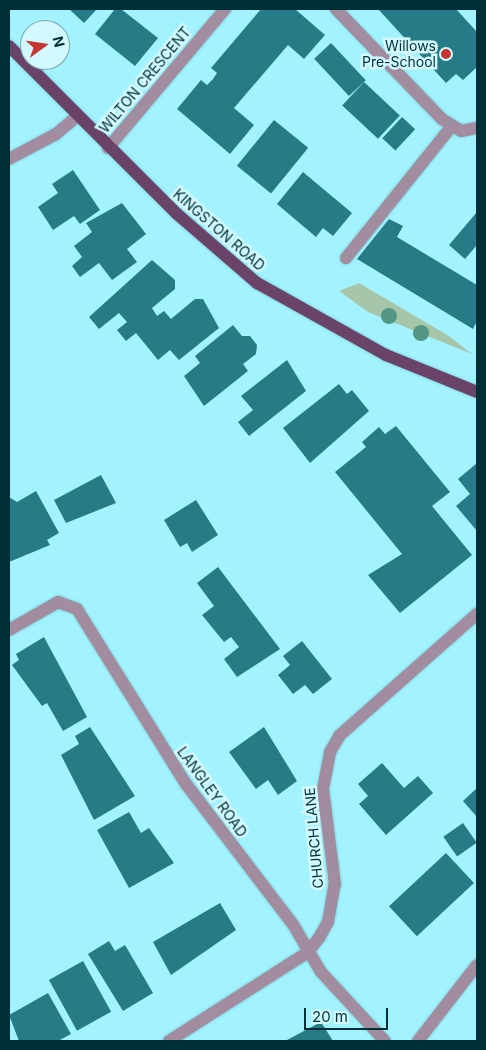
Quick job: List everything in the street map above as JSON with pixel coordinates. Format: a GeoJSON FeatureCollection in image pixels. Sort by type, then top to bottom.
{"type":"FeatureCollection","features":[{"type":"Feature","properties":{"kind":"main road","name":"KINGSTON ROAD"},"geometry":{"type":"LineString","coordinates":[[9,46],[76,118],[231,264],[281,300],[386,355],[477,392]]}},
{"type":"Feature","properties":{"kind":"street","name":"WILTON CRESCENT"},"geometry":{"type":"LineString","coordinates":[[108,148],[225,9]]}},
{"type":"Feature","properties":{"kind":"street"},"geometry":{"type":"LineString","coordinates":[[336,9],[446,123],[461,131],[477,128]]}},
{"type":"Feature","properties":{"kind":"street"},"geometry":{"type":"LineString","coordinates":[[9,159],[56,134],[76,118]]}},
{"type":"Feature","properties":{"kind":"street"},"geometry":{"type":"LineString","coordinates":[[346,258],[446,123]]}},
{"type":"Feature","properties":{"kind":"street","name":"LANGLEY ROAD"},"geometry":{"type":"LineString","coordinates":[[9,630],[58,602],[77,609],[186,784],[294,926],[308,952],[336,991],[385,1041]]}},
{"type":"Feature","properties":{"kind":"street","name":"CHURCH LANE"},"geometry":{"type":"LineString","coordinates":[[169,1041],[308,952],[328,922],[334,891],[323,789],[330,752],[340,735],[477,614]]}},
{"type":"Feature","properties":{"kind":"street"},"geometry":{"type":"LineString","coordinates":[[418,1041],[477,965]]}},
{"type":"Feature","properties":{"kind":"green space"},"geometry":{"type":"Polygon","coordinates":[[[359,283],[449,336],[472,354],[368,312],[339,291],[359,283]]]}},
{"type":"Feature","properties":{"kind":"building"},"geometry":{"type":"Polygon","coordinates":[[[69,9],[97,9],[84,23],[69,9]]]}},
{"type":"Feature","properties":{"kind":"building"},"geometry":{"type":"Polygon","coordinates":[[[115,9],[121,9],[158,38],[135,66],[95,34],[115,9]]]}},
{"type":"Feature","properties":{"kind":"building"},"geometry":{"type":"Polygon","coordinates":[[[261,9],[295,9],[325,35],[304,59],[288,45],[234,108],[254,125],[230,154],[177,109],[201,80],[207,85],[213,79],[217,73],[211,68],[261,9]]]}},
{"type":"Feature","properties":{"kind":"building","name":"Willows Pre-School"},"geometry":{"type":"Polygon","coordinates":[[[378,9],[456,9],[477,32],[477,67],[463,80],[456,74],[446,83],[378,9]]]}},
{"type":"Feature","properties":{"kind":"building"},"geometry":{"type":"Polygon","coordinates":[[[331,43],[366,80],[349,96],[314,59],[331,43]]]}},
{"type":"Feature","properties":{"kind":"building"},"geometry":{"type":"Polygon","coordinates":[[[364,82],[400,115],[378,139],[342,105],[364,82]]]}},
{"type":"Feature","properties":{"kind":"building"},"geometry":{"type":"Polygon","coordinates":[[[402,117],[415,129],[395,150],[382,138],[402,117]]]}},
{"type":"Feature","properties":{"kind":"building"},"geometry":{"type":"Polygon","coordinates":[[[274,120],[308,148],[271,194],[237,166],[274,120]]]}},
{"type":"Feature","properties":{"kind":"building"},"geometry":{"type":"Polygon","coordinates":[[[73,170],[100,210],[80,224],[74,216],[53,230],[38,207],[58,193],[52,184],[73,170]]]}},
{"type":"Feature","properties":{"kind":"building"},"geometry":{"type":"Polygon","coordinates":[[[303,172],[352,213],[333,236],[323,228],[316,237],[277,204],[303,172]]]}},
{"type":"Feature","properties":{"kind":"building"},"geometry":{"type":"Polygon","coordinates":[[[122,203],[146,234],[127,249],[137,262],[112,280],[99,263],[80,277],[72,266],[82,257],[74,246],[92,232],[86,223],[122,203]]]}},
{"type":"Feature","properties":{"kind":"building"},"geometry":{"type":"Polygon","coordinates":[[[477,212],[477,245],[465,259],[449,245],[477,212]]]}},
{"type":"Feature","properties":{"kind":"building"},"geometry":{"type":"Polygon","coordinates":[[[389,219],[403,226],[397,237],[477,285],[477,321],[473,329],[357,259],[389,219]]]}},
{"type":"Feature","properties":{"kind":"building"},"geometry":{"type":"Polygon","coordinates":[[[152,260],[175,280],[175,289],[152,308],[157,316],[164,311],[171,319],[195,299],[203,299],[219,328],[179,360],[170,350],[158,360],[136,333],[126,341],[117,330],[127,322],[119,313],[99,329],[89,317],[152,260]]]}},
{"type":"Feature","properties":{"kind":"building"},"geometry":{"type":"Polygon","coordinates":[[[233,325],[242,336],[250,336],[257,345],[256,354],[243,364],[248,371],[204,406],[184,376],[200,363],[195,356],[233,325]]]}},
{"type":"Feature","properties":{"kind":"building"},"geometry":{"type":"Polygon","coordinates":[[[287,360],[306,391],[249,436],[238,422],[253,410],[241,396],[287,360]]]}},
{"type":"Feature","properties":{"kind":"building"},"geometry":{"type":"Polygon","coordinates":[[[339,384],[347,394],[352,390],[369,411],[310,463],[283,428],[339,384]]]}},
{"type":"Feature","properties":{"kind":"building"},"geometry":{"type":"Polygon","coordinates":[[[396,426],[450,492],[432,506],[472,555],[400,613],[368,575],[402,554],[335,472],[366,447],[362,442],[379,427],[385,434],[396,426]]]}},
{"type":"Feature","properties":{"kind":"building"},"geometry":{"type":"Polygon","coordinates":[[[477,463],[477,531],[456,506],[470,494],[458,479],[477,463]]]}},
{"type":"Feature","properties":{"kind":"building"},"geometry":{"type":"Polygon","coordinates":[[[101,475],[116,503],[66,523],[54,500],[101,475]]]}},
{"type":"Feature","properties":{"kind":"building"},"geometry":{"type":"Polygon","coordinates":[[[36,491],[59,533],[47,540],[50,545],[9,562],[9,497],[17,502],[36,491]]]}},
{"type":"Feature","properties":{"kind":"building"},"geometry":{"type":"Polygon","coordinates":[[[196,500],[218,535],[192,552],[187,543],[180,547],[164,520],[196,500]]]}},
{"type":"Feature","properties":{"kind":"building"},"geometry":{"type":"Polygon","coordinates":[[[218,567],[280,649],[237,677],[224,659],[239,647],[231,637],[224,642],[202,615],[214,606],[197,583],[218,567]]]}},
{"type":"Feature","properties":{"kind":"building"},"geometry":{"type":"Polygon","coordinates":[[[44,637],[87,717],[63,731],[47,703],[42,706],[12,665],[19,660],[16,654],[44,637]]]}},
{"type":"Feature","properties":{"kind":"building"},"geometry":{"type":"Polygon","coordinates":[[[302,641],[332,679],[313,694],[305,685],[293,694],[278,675],[290,665],[283,656],[302,641]]]}},
{"type":"Feature","properties":{"kind":"building"},"geometry":{"type":"Polygon","coordinates":[[[90,727],[135,796],[94,820],[61,755],[79,744],[75,736],[90,727]]]}},
{"type":"Feature","properties":{"kind":"building"},"geometry":{"type":"Polygon","coordinates":[[[264,727],[297,781],[278,795],[268,780],[256,789],[229,752],[264,727]]]}},
{"type":"Feature","properties":{"kind":"building"},"geometry":{"type":"Polygon","coordinates":[[[382,763],[404,788],[418,776],[433,793],[386,835],[359,804],[368,796],[358,784],[382,763]]]}},
{"type":"Feature","properties":{"kind":"building"},"geometry":{"type":"Polygon","coordinates":[[[477,788],[477,817],[463,801],[477,788]]]}},
{"type":"Feature","properties":{"kind":"building"},"geometry":{"type":"Polygon","coordinates":[[[129,812],[141,833],[149,828],[174,863],[129,888],[97,830],[129,812]]]}},
{"type":"Feature","properties":{"kind":"building"},"geometry":{"type":"Polygon","coordinates":[[[463,823],[477,843],[457,856],[443,837],[463,823]]]}},
{"type":"Feature","properties":{"kind":"building"},"geometry":{"type":"Polygon","coordinates":[[[446,853],[474,883],[417,936],[389,906],[446,853]]]}},
{"type":"Feature","properties":{"kind":"building"},"geometry":{"type":"Polygon","coordinates":[[[220,903],[236,930],[171,975],[153,942],[220,903]]]}},
{"type":"Feature","properties":{"kind":"building"},"geometry":{"type":"Polygon","coordinates":[[[109,941],[115,951],[125,945],[153,993],[123,1011],[88,954],[109,941]]]}},
{"type":"Feature","properties":{"kind":"building"},"geometry":{"type":"Polygon","coordinates":[[[83,961],[111,1012],[77,1031],[49,980],[83,961]]]}},
{"type":"Feature","properties":{"kind":"building"},"geometry":{"type":"Polygon","coordinates":[[[48,993],[71,1034],[58,1041],[19,1041],[9,1015],[48,993]]]}},
{"type":"Feature","properties":{"kind":"building"},"geometry":{"type":"Polygon","coordinates":[[[321,1022],[333,1041],[285,1041],[321,1022]]]}},
{"type":"Feature","properties":{"kind":"place","name":"Willows Pre-School"},"geometry":{"type":"Point","coordinates":[446,54]}}]}
